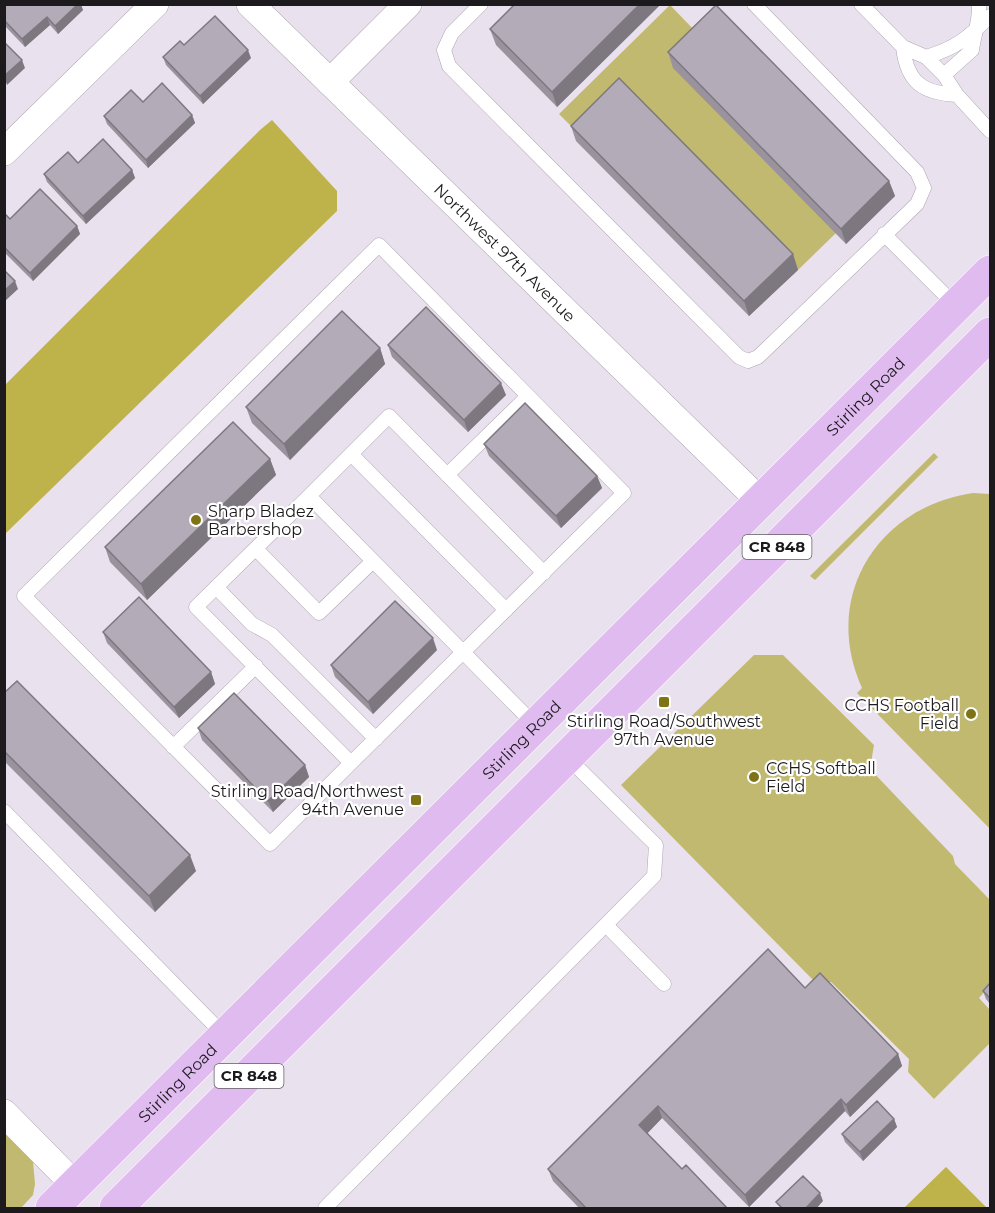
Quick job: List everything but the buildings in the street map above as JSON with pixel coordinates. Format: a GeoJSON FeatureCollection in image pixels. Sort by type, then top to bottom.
{"type":"FeatureCollection","features":[{"type":"Feature","properties":{"kind":"main road","name":"Stirling Road"},"geometry":{"type":"LineString","coordinates":[[52,1209],[990,272]]}},
{"type":"Feature","properties":{"kind":"main road"},"geometry":{"type":"LineString","coordinates":[[956,306],[989,336]]}},
{"type":"Feature","properties":{"kind":"main road","name":"CR 848"},"geometry":{"type":"LineString","coordinates":[[116,1209],[989,336]]}},
{"type":"Feature","properties":{"kind":"main road"},"geometry":{"type":"LineString","coordinates":[[536,725],[567,757]]}},
{"type":"Feature","properties":{"kind":"street"},"geometry":{"type":"LineString","coordinates":[[4,152],[155,4]]}},
{"type":"Feature","properties":{"kind":"street","name":"Northwest 97th Avenue"},"geometry":{"type":"LineString","coordinates":[[250,4],[760,501]]}},
{"type":"Feature","properties":{"kind":"street"},"geometry":{"type":"LineString","coordinates":[[330,82],[408,4]]}},
{"type":"Feature","properties":{"kind":"street"},"geometry":{"type":"LineString","coordinates":[[4,1113],[75,1185]]}},
{"type":"Feature","properties":{"kind":"lane"},"geometry":{"type":"LineString","coordinates":[[482,4],[452,33],[444,50],[449,66],[739,357],[748,361],[758,357],[917,204],[924,188],[917,172],[754,4]]}},
{"type":"Feature","properties":{"kind":"lane"},"geometry":{"type":"LineString","coordinates":[[861,4],[903,47],[926,57],[944,75],[957,95],[990,132]]}},
{"type":"Feature","properties":{"kind":"lane"},"geometry":{"type":"LineString","coordinates":[[944,75],[972,51],[974,33],[980,15],[979,4]]}},
{"type":"Feature","properties":{"kind":"lane"},"geometry":{"type":"LineString","coordinates":[[926,57],[952,49],[974,33],[990,16]]}},
{"type":"Feature","properties":{"kind":"lane"},"geometry":{"type":"LineString","coordinates":[[903,47],[905,63],[915,81],[937,94],[957,95]]}},
{"type":"Feature","properties":{"kind":"lane"},"geometry":{"type":"LineString","coordinates":[[884,234],[956,306]]}},
{"type":"Feature","properties":{"kind":"lane"},"geometry":{"type":"LineString","coordinates":[[379,245],[624,493],[544,573],[270,844],[24,596],[379,245]]}},
{"type":"Feature","properties":{"kind":"lane"},"geometry":{"type":"LineString","coordinates":[[447,475],[528,396]]}},
{"type":"Feature","properties":{"kind":"lane"},"geometry":{"type":"LineString","coordinates":[[351,763],[196,607],[389,416],[544,573]]}},
{"type":"Feature","properties":{"kind":"lane"},"geometry":{"type":"LineString","coordinates":[[351,454],[506,610]]}},
{"type":"Feature","properties":{"kind":"lane"},"geometry":{"type":"LineString","coordinates":[[309,496],[536,725]]}},
{"type":"Feature","properties":{"kind":"lane"},"geometry":{"type":"LineString","coordinates":[[255,549],[319,613],[373,561]]}},
{"type":"Feature","properties":{"kind":"lane"},"geometry":{"type":"LineString","coordinates":[[216,587],[252,624],[272,635],[376,739]]}},
{"type":"Feature","properties":{"kind":"lane"},"geometry":{"type":"LineString","coordinates":[[173,747],[256,666]]}},
{"type":"Feature","properties":{"kind":"lane"},"geometry":{"type":"LineString","coordinates":[[325,1209],[654,876],[656,845],[567,757]]}},
{"type":"Feature","properties":{"kind":"lane"},"geometry":{"type":"LineString","coordinates":[[4,811],[225,1036]]}},
{"type":"Feature","properties":{"kind":"lane"},"geometry":{"type":"LineString","coordinates":[[606,925],[664,984]]}},
{"type":"Feature","properties":{"kind":"shaded area"},"geometry":{"type":"Polygon","coordinates":[[[670,5],[697,33],[836,233],[798,270],[578,133],[559,114],[670,5]]]}},
{"type":"Feature","properties":{"kind":"shaded area"},"geometry":{"type":"Polygon","coordinates":[[[272,120],[337,191],[337,211],[5,534],[5,385],[272,120]]]}},
{"type":"Feature","properties":{"kind":"shaded area"},"geometry":{"type":"Polygon","coordinates":[[[934,453],[938,457],[815,580],[810,576],[934,453]]]}},
{"type":"Feature","properties":{"kind":"shaded area"},"geometry":{"type":"Polygon","coordinates":[[[973,493],[990,494],[990,829],[857,693],[862,688],[851,654],[849,621],[854,590],[866,562],[885,537],[909,517],[939,502],[973,493]]]}},
{"type":"Feature","properties":{"kind":"shaded area"},"geometry":{"type":"Polygon","coordinates":[[[754,655],[783,655],[874,745],[870,769],[953,856],[955,864],[990,900],[990,986],[979,998],[990,1010],[990,1043],[934,1099],[908,1072],[909,1059],[831,982],[817,984],[621,785],[754,655]]]}},
{"type":"Feature","properties":{"kind":"shaded area"},"geometry":{"type":"Polygon","coordinates":[[[4,1133],[33,1162],[35,1184],[33,1195],[21,1208],[5,1208],[4,1133]]]}},
{"type":"Feature","properties":{"kind":"shaded area"},"geometry":{"type":"Polygon","coordinates":[[[946,1167],[987,1208],[904,1208],[946,1167]]]}},
{"type":"Feature","properties":{"kind":"place","name":"Sharp Bladez Barbershop"},"geometry":{"type":"Point","coordinates":[196,520]}},
{"type":"Feature","properties":{"kind":"place","name":"Stirling Road/Southwest 97th Avenue"},"geometry":{"type":"Point","coordinates":[664,702]}},
{"type":"Feature","properties":{"kind":"place","name":"CCHS Football Field"},"geometry":{"type":"Point","coordinates":[971,714]}},
{"type":"Feature","properties":{"kind":"place","name":"CCHS Softball Field"},"geometry":{"type":"Point","coordinates":[754,777]}},
{"type":"Feature","properties":{"kind":"place","name":"Stirling Road/Northwest 94th Avenue"},"geometry":{"type":"Point","coordinates":[416,800]}}]}
